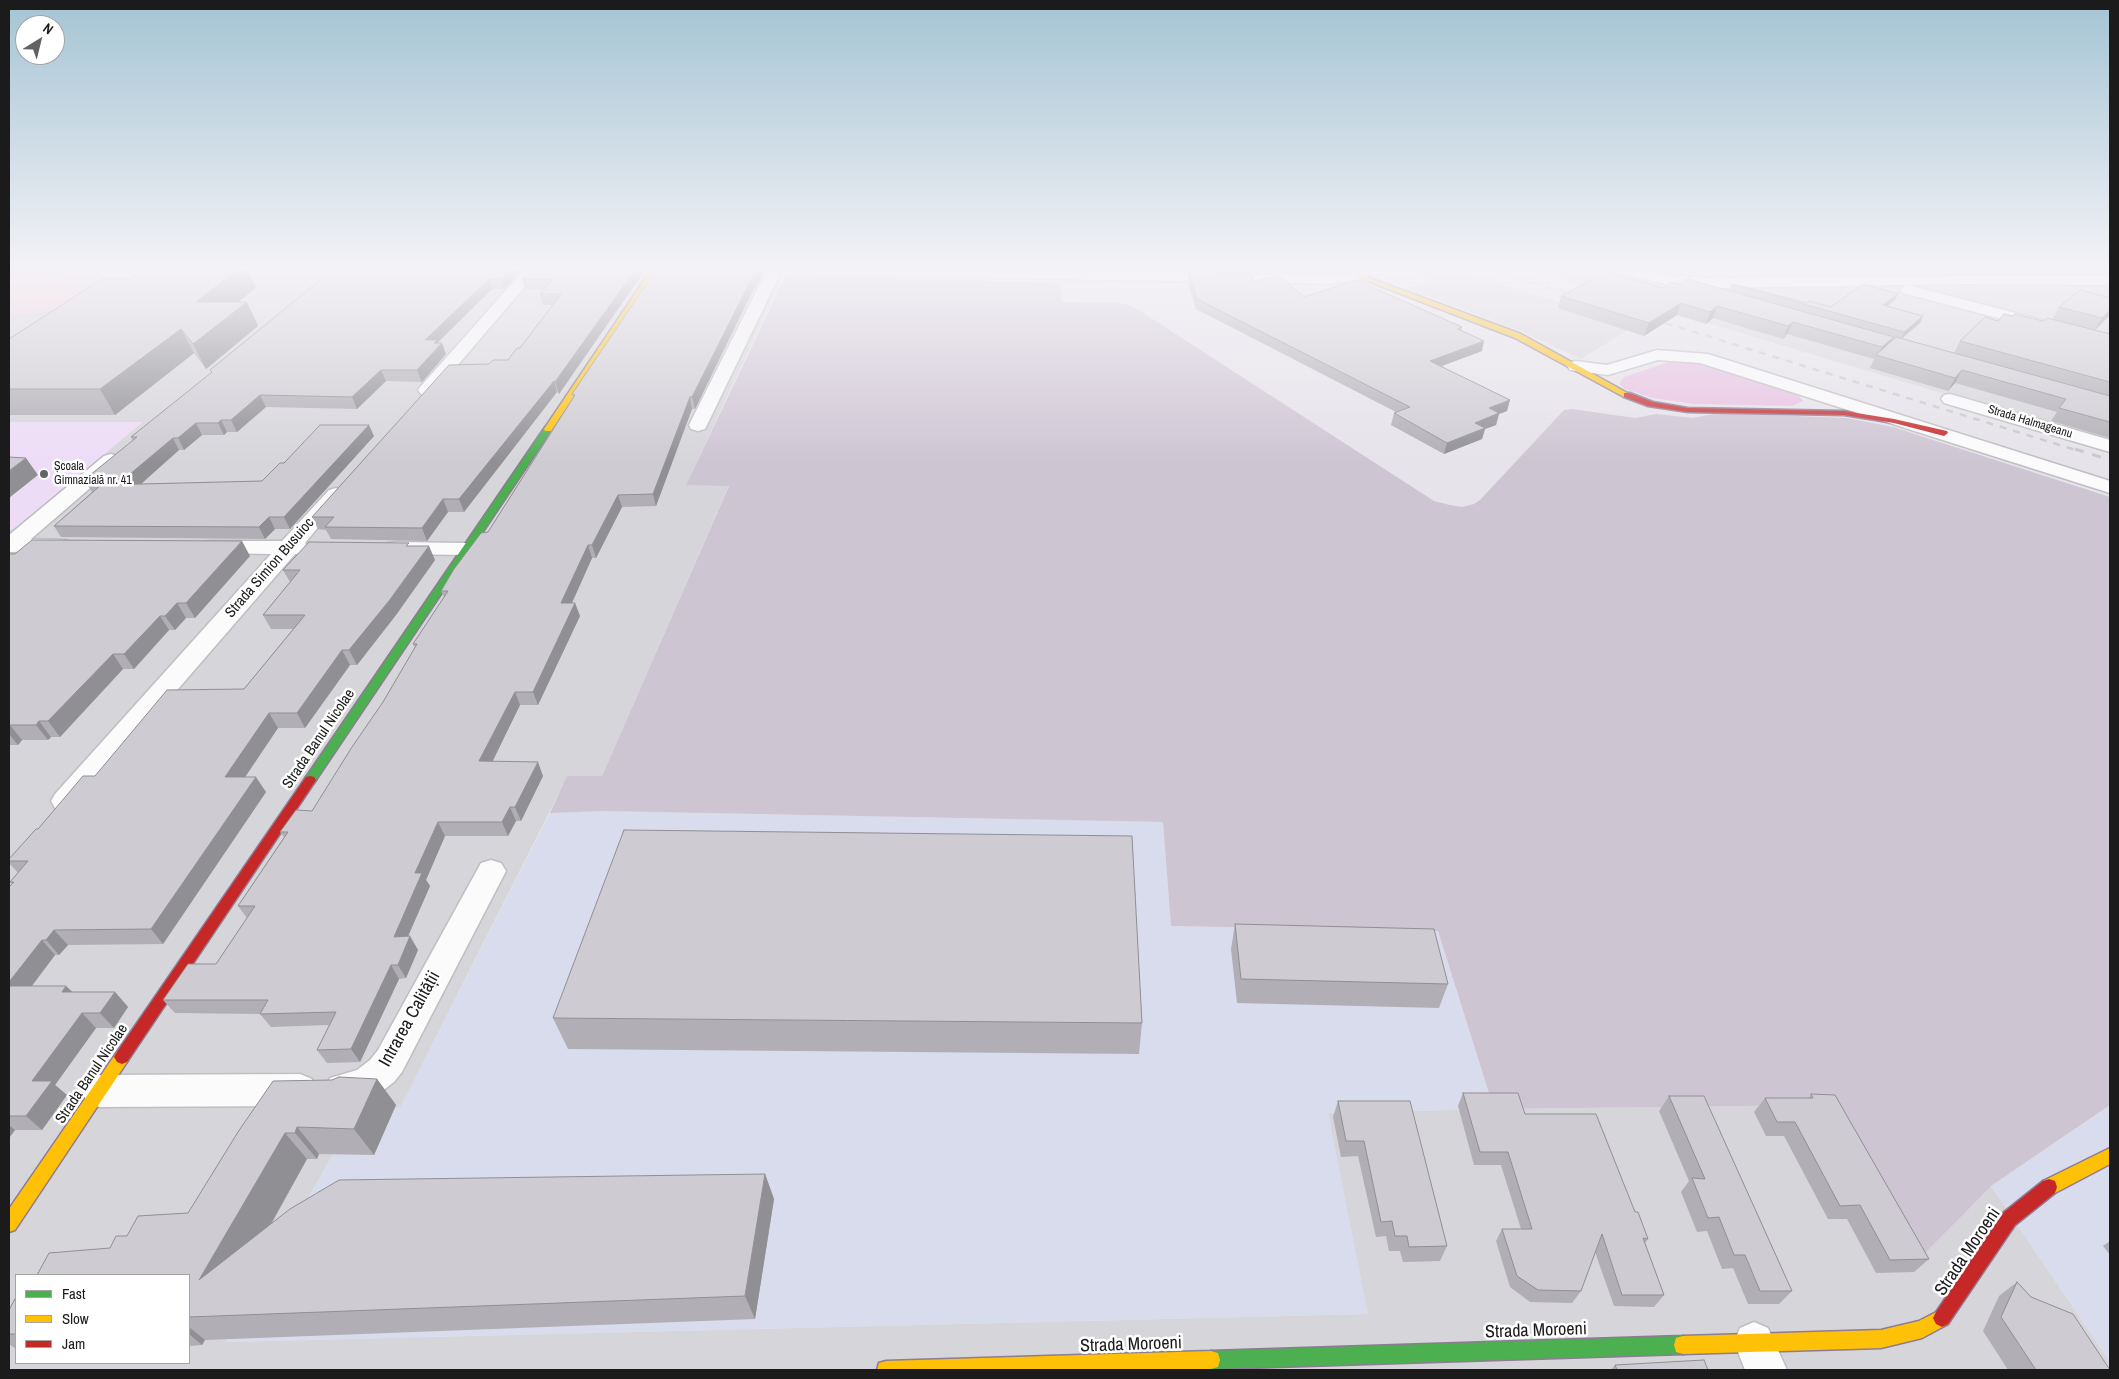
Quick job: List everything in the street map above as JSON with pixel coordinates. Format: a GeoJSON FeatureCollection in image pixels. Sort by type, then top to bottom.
{"type":"FeatureCollection","features":[{"type":"Feature","properties":{"kind":"street"},"geometry":{"type":"LineString","coordinates":[[413,405],[475,334]]}},
{"type":"Feature","properties":{"kind":"street","name":"Strada Banul Nicolae"},"geometry":{"type":"LineString","coordinates":[[9,1224],[611,334]]}},
{"type":"Feature","properties":{"kind":"street"},"geometry":{"type":"LineString","coordinates":[[698,425],[743,334]]}},
{"type":"Feature","properties":{"kind":"street"},"geometry":{"type":"LineString","coordinates":[[1514,334],[1576,366],[1628,396],[1651,404],[1674,409],[1844,413],[1887,419],[1944,433]]}},
{"type":"Feature","properties":{"kind":"street"},"geometry":{"type":"LineString","coordinates":[[1576,366],[1608,370],[1657,355],[1702,358],[2110,487]]}},
{"type":"Feature","properties":{"kind":"street","name":"Strada Halmageanu"},"geometry":{"type":"LineString","coordinates":[[1950,398],[2110,446]]}},
{"type":"Feature","properties":{"kind":"street"},"geometry":{"type":"LineString","coordinates":[[9,545],[126,447]]}},
{"type":"Feature","properties":{"kind":"street","name":"Strada Simion Busuioc"},"geometry":{"type":"LineString","coordinates":[[48,821],[348,480]]}},
{"type":"Feature","properties":{"kind":"street"},"geometry":{"type":"LineString","coordinates":[[9,545],[80,546]]}},
{"type":"Feature","properties":{"kind":"street"},"geometry":{"type":"LineString","coordinates":[[189,547],[318,548]]}},
{"type":"Feature","properties":{"kind":"street"},"geometry":{"type":"LineString","coordinates":[[377,548],[465,549]]}},
{"type":"Feature","properties":{"kind":"street","name":"Intrarea Calității"},"geometry":{"type":"LineString","coordinates":[[99,1092],[352,1089],[369,1081],[382,1071],[390,1061],[490,871]]}},
{"type":"Feature","properties":{"kind":"street","name":"Strada Moroeni"},"geometry":{"type":"LineString","coordinates":[[886,1370],[1760,1356],[1881,1339],[1922,1329],[1944,1317],[2009,1219],[2044,1190],[2110,1156]]}},
{"type":"Feature","properties":{"kind":"shaded area"},"geometry":{"type":"Polygon","coordinates":[[[9,334],[756,334],[686,485],[729,485],[602,776],[567,777],[401,1106],[347,1130],[225,1342],[1367,1314],[1328,1113],[1826,1105],[1991,1186],[2110,1362],[2110,1370],[9,1370],[9,334]]]}},
{"type":"Feature","properties":{"kind":"shaded area"},"geometry":{"type":"Polygon","coordinates":[[[758,334],[1176,334],[1434,501],[1450,505],[1462,507],[1474,504],[1480,500],[1564,410],[1572,409],[1635,418],[1656,414],[1693,418],[1718,413],[1847,418],[1893,427],[2110,497],[2110,1105],[1991,1186],[1915,1263],[1826,1105],[1494,1109],[1438,931],[1171,926],[1163,822],[603,811],[550,813],[567,776],[602,776],[729,486],[686,485],[758,334]]]}},
{"type":"Feature","properties":{"kind":"shaded area"},"geometry":{"type":"Polygon","coordinates":[[[1528,334],[1621,334],[1581,359],[1528,334]]]}},
{"type":"Feature","properties":{"kind":"shaded area"},"geometry":{"type":"Polygon","coordinates":[[[1745,334],[2110,334],[2110,443],[1745,334]]]}},
{"type":"Feature","properties":{"kind":"shaded area"},"geometry":{"type":"Polygon","coordinates":[[[1669,362],[1701,364],[1791,392],[1799,396],[1803,401],[1792,406],[1694,404],[1653,398],[1625,389],[1619,384],[1624,377],[1669,362]]]}},
{"type":"Feature","properties":{"kind":"shaded area","name":"Școala Gimnazială nr. 41"},"geometry":{"type":"Polygon","coordinates":[[[9,422],[143,422],[17,527],[9,531],[9,422]]]}},
{"type":"Feature","properties":{"kind":"shaded area"},"geometry":{"type":"Polygon","coordinates":[[[603,811],[1163,822],[1171,926],[1438,931],[1494,1109],[1328,1113],[1368,1314],[225,1342],[347,1130],[401,1106],[550,813],[603,811]]]}},
{"type":"Feature","properties":{"kind":"shaded area"},"geometry":{"type":"Polygon","coordinates":[[[2110,1105],[2110,1362],[1991,1186],[2110,1105]]]}},
{"type":"Feature","properties":{"kind":"building"},"geometry":{"type":"Polygon","coordinates":[[[16,334],[174,334],[100,389],[9,389],[9,339],[16,334]]]}},
{"type":"Feature","properties":{"kind":"building"},"geometry":{"type":"Polygon","coordinates":[[[185,334],[205,334],[193,344],[185,334]]]}},
{"type":"Feature","properties":{"kind":"building"},"geometry":{"type":"Polygon","coordinates":[[[254,334],[431,334],[425,340],[438,340],[434,343],[442,343],[417,370],[381,370],[352,397],[260,395],[231,420],[221,420],[218,423],[196,423],[178,438],[173,438],[123,480],[84,480],[137,437],[131,437],[212,372],[210,370],[254,334]]]}},
{"type":"Feature","properties":{"kind":"building"},"geometry":{"type":"Polygon","coordinates":[[[530,334],[589,334],[555,382],[459,499],[443,499],[422,528],[325,527],[334,517],[312,517],[449,365],[489,364],[493,360],[508,360],[517,348],[520,348],[530,334]]]}},
{"type":"Feature","properties":{"kind":"building"},"geometry":{"type":"Polygon","coordinates":[[[612,334],[724,334],[692,397],[690,397],[653,494],[618,495],[592,545],[588,545],[561,603],[575,603],[533,692],[515,692],[479,761],[538,762],[515,807],[510,807],[502,822],[438,822],[415,873],[422,873],[394,937],[410,936],[398,965],[391,965],[351,1049],[317,1050],[336,1012],[260,1014],[268,1000],[163,1000],[188,964],[216,964],[255,906],[238,906],[288,832],[280,832],[296,810],[312,811],[383,702],[417,644],[413,644],[448,591],[441,591],[454,569],[481,533],[488,532],[575,395],[572,394],[612,334]]]}},
{"type":"Feature","properties":{"kind":"building"},"geometry":{"type":"Polygon","coordinates":[[[1267,334],[1470,334],[1484,341],[1430,361],[1510,400],[1489,408],[1499,413],[1475,423],[1485,428],[1447,443],[1394,413],[1410,407],[1267,334]]]}},
{"type":"Feature","properties":{"kind":"building"},"geometry":{"type":"Polygon","coordinates":[[[1837,334],[1885,334],[1894,337],[1882,347],[1837,334]]]}},
{"type":"Feature","properties":{"kind":"building"},"geometry":{"type":"Polygon","coordinates":[[[1967,334],[2110,334],[2110,382],[1960,341],[1967,334]]]}},
{"type":"Feature","properties":{"kind":"building"},"geometry":{"type":"Polygon","coordinates":[[[1896,337],[2110,396],[2110,422],[2059,408],[2066,399],[1962,370],[1955,378],[1876,355],[1896,337]]]}},
{"type":"Feature","properties":{"kind":"building"},"geometry":{"type":"Polygon","coordinates":[[[320,425],[369,425],[284,517],[269,517],[259,527],[54,526],[101,485],[262,481],[280,463],[284,463],[320,425]]]}},
{"type":"Feature","properties":{"kind":"building"},"geometry":{"type":"Polygon","coordinates":[[[9,457],[26,458],[9,471],[9,457]]]}},
{"type":"Feature","properties":{"kind":"building"},"geometry":{"type":"Polygon","coordinates":[[[32,540],[242,541],[186,603],[177,603],[165,616],[160,616],[124,654],[113,654],[48,721],[39,721],[36,725],[9,726],[9,554],[15,554],[32,540]]]}},
{"type":"Feature","properties":{"kind":"building"},"geometry":{"type":"Polygon","coordinates":[[[309,542],[409,543],[406,546],[429,546],[389,601],[349,650],[342,650],[297,713],[269,713],[225,777],[256,777],[151,929],[54,930],[46,940],[42,940],[9,982],[9,887],[14,882],[10,882],[28,861],[9,861],[9,859],[38,829],[83,776],[95,776],[167,690],[244,689],[305,615],[263,615],[300,570],[283,570],[309,542]]]}},
{"type":"Feature","properties":{"kind":"building"},"geometry":{"type":"Polygon","coordinates":[[[624,830],[1132,836],[1142,1023],[553,1018],[624,830]]]}},
{"type":"Feature","properties":{"kind":"building"},"geometry":{"type":"Polygon","coordinates":[[[1235,924],[1434,929],[1448,984],[1241,979],[1235,924]]]}},
{"type":"Feature","properties":{"kind":"building"},"geometry":{"type":"Polygon","coordinates":[[[9,986],[66,986],[62,992],[115,992],[100,1013],[82,1013],[32,1081],[52,1081],[26,1116],[9,1116],[9,986]]]}},
{"type":"Feature","properties":{"kind":"building"},"geometry":{"type":"Polygon","coordinates":[[[339,1077],[377,1079],[354,1129],[297,1127],[295,1133],[285,1133],[199,1280],[290,1209],[339,1180],[765,1174],[745,1296],[190,1317],[190,1274],[38,1274],[49,1253],[110,1248],[116,1236],[127,1236],[138,1216],[188,1213],[238,1132],[273,1081],[332,1080],[339,1077]]]}},
{"type":"Feature","properties":{"kind":"building"},"geometry":{"type":"Polygon","coordinates":[[[1463,1093],[1518,1093],[1525,1114],[1596,1114],[1635,1212],[1638,1212],[1648,1239],[1643,1238],[1664,1295],[1622,1295],[1602,1234],[1581,1291],[1538,1290],[1517,1276],[1502,1229],[1532,1229],[1508,1152],[1480,1152],[1463,1093]]]}},
{"type":"Feature","properties":{"kind":"building"},"geometry":{"type":"Polygon","coordinates":[[[1811,1094],[1835,1095],[1929,1259],[1890,1260],[1860,1205],[1840,1206],[1795,1122],[1777,1122],[1765,1098],[1813,1098],[1811,1094]]]}},
{"type":"Feature","properties":{"kind":"building"},"geometry":{"type":"Polygon","coordinates":[[[1669,1096],[1704,1096],[1792,1291],[1760,1291],[1745,1255],[1734,1255],[1719,1217],[1708,1218],[1692,1178],[1705,1179],[1669,1096]]]}},
{"type":"Feature","properties":{"kind":"building"},"geometry":{"type":"Polygon","coordinates":[[[1338,1101],[1410,1101],[1447,1246],[1409,1247],[1407,1236],[1395,1236],[1392,1221],[1381,1222],[1364,1141],[1346,1141],[1338,1101]]]}},
{"type":"Feature","properties":{"kind":"building"},"geometry":{"type":"Polygon","coordinates":[[[2017,1282],[2031,1297],[2073,1314],[2110,1370],[2036,1370],[2001,1317],[2017,1282]]]}},
{"type":"Feature","properties":{"kind":"building"},"geometry":{"type":"Polygon","coordinates":[[[15,1299],[15,1334],[9,1334],[9,1310],[15,1299]]]}},
{"type":"Feature","properties":{"kind":"building"},"geometry":{"type":"Polygon","coordinates":[[[1704,1360],[1708,1370],[1617,1370],[1615,1365],[1704,1360]]]}},
{"type":"Feature","properties":{"kind":"railway"},"geometry":{"type":"LineString","coordinates":[[1702,334],[2079,451]]}},
{"type":"Feature","properties":{"kind":"railway"},"geometry":{"type":"LineString","coordinates":[[2075,449],[2110,460]]}},
{"type":"Feature","properties":{"kind":"traffic: fast"},"geometry":{"type":"LineString","coordinates":[[310,780],[548,429]]}},
{"type":"Feature","properties":{"kind":"traffic: fast"},"geometry":{"type":"LineString","coordinates":[[1211,1360],[1683,1345]]}},
{"type":"Feature","properties":{"kind":"traffic: slow"},"geometry":{"type":"LineString","coordinates":[[548,429],[612,334]]}},
{"type":"Feature","properties":{"kind":"traffic: slow"},"geometry":{"type":"LineString","coordinates":[[1514,334],[1627,395]]}},
{"type":"Feature","properties":{"kind":"traffic: slow"},"geometry":{"type":"LineString","coordinates":[[9,1224],[122,1057]]}},
{"type":"Feature","properties":{"kind":"traffic: slow"},"geometry":{"type":"LineString","coordinates":[[2049,1187],[2110,1156]]}},
{"type":"Feature","properties":{"kind":"traffic: slow"},"geometry":{"type":"LineString","coordinates":[[1683,1345],[1881,1339],[1922,1329],[1942,1318]]}},
{"type":"Feature","properties":{"kind":"traffic: slow"},"geometry":{"type":"LineString","coordinates":[[886,1370],[1211,1360]]}},
{"type":"Feature","properties":{"kind":"traffic: jam"},"geometry":{"type":"LineString","coordinates":[[1627,395],[1651,404],[1688,410],[1844,413],[1894,421],[1944,433]]}},
{"type":"Feature","properties":{"kind":"traffic: jam"},"geometry":{"type":"LineString","coordinates":[[122,1057],[310,780]]}},
{"type":"Feature","properties":{"kind":"traffic: jam"},"geometry":{"type":"LineString","coordinates":[[1942,1318],[2009,1219],[2049,1187]]}},
{"type":"Feature","properties":{"kind":"place","name":"Școala Gimnazială nr. 41"},"geometry":{"type":"Point","coordinates":[44,474]}}]}
